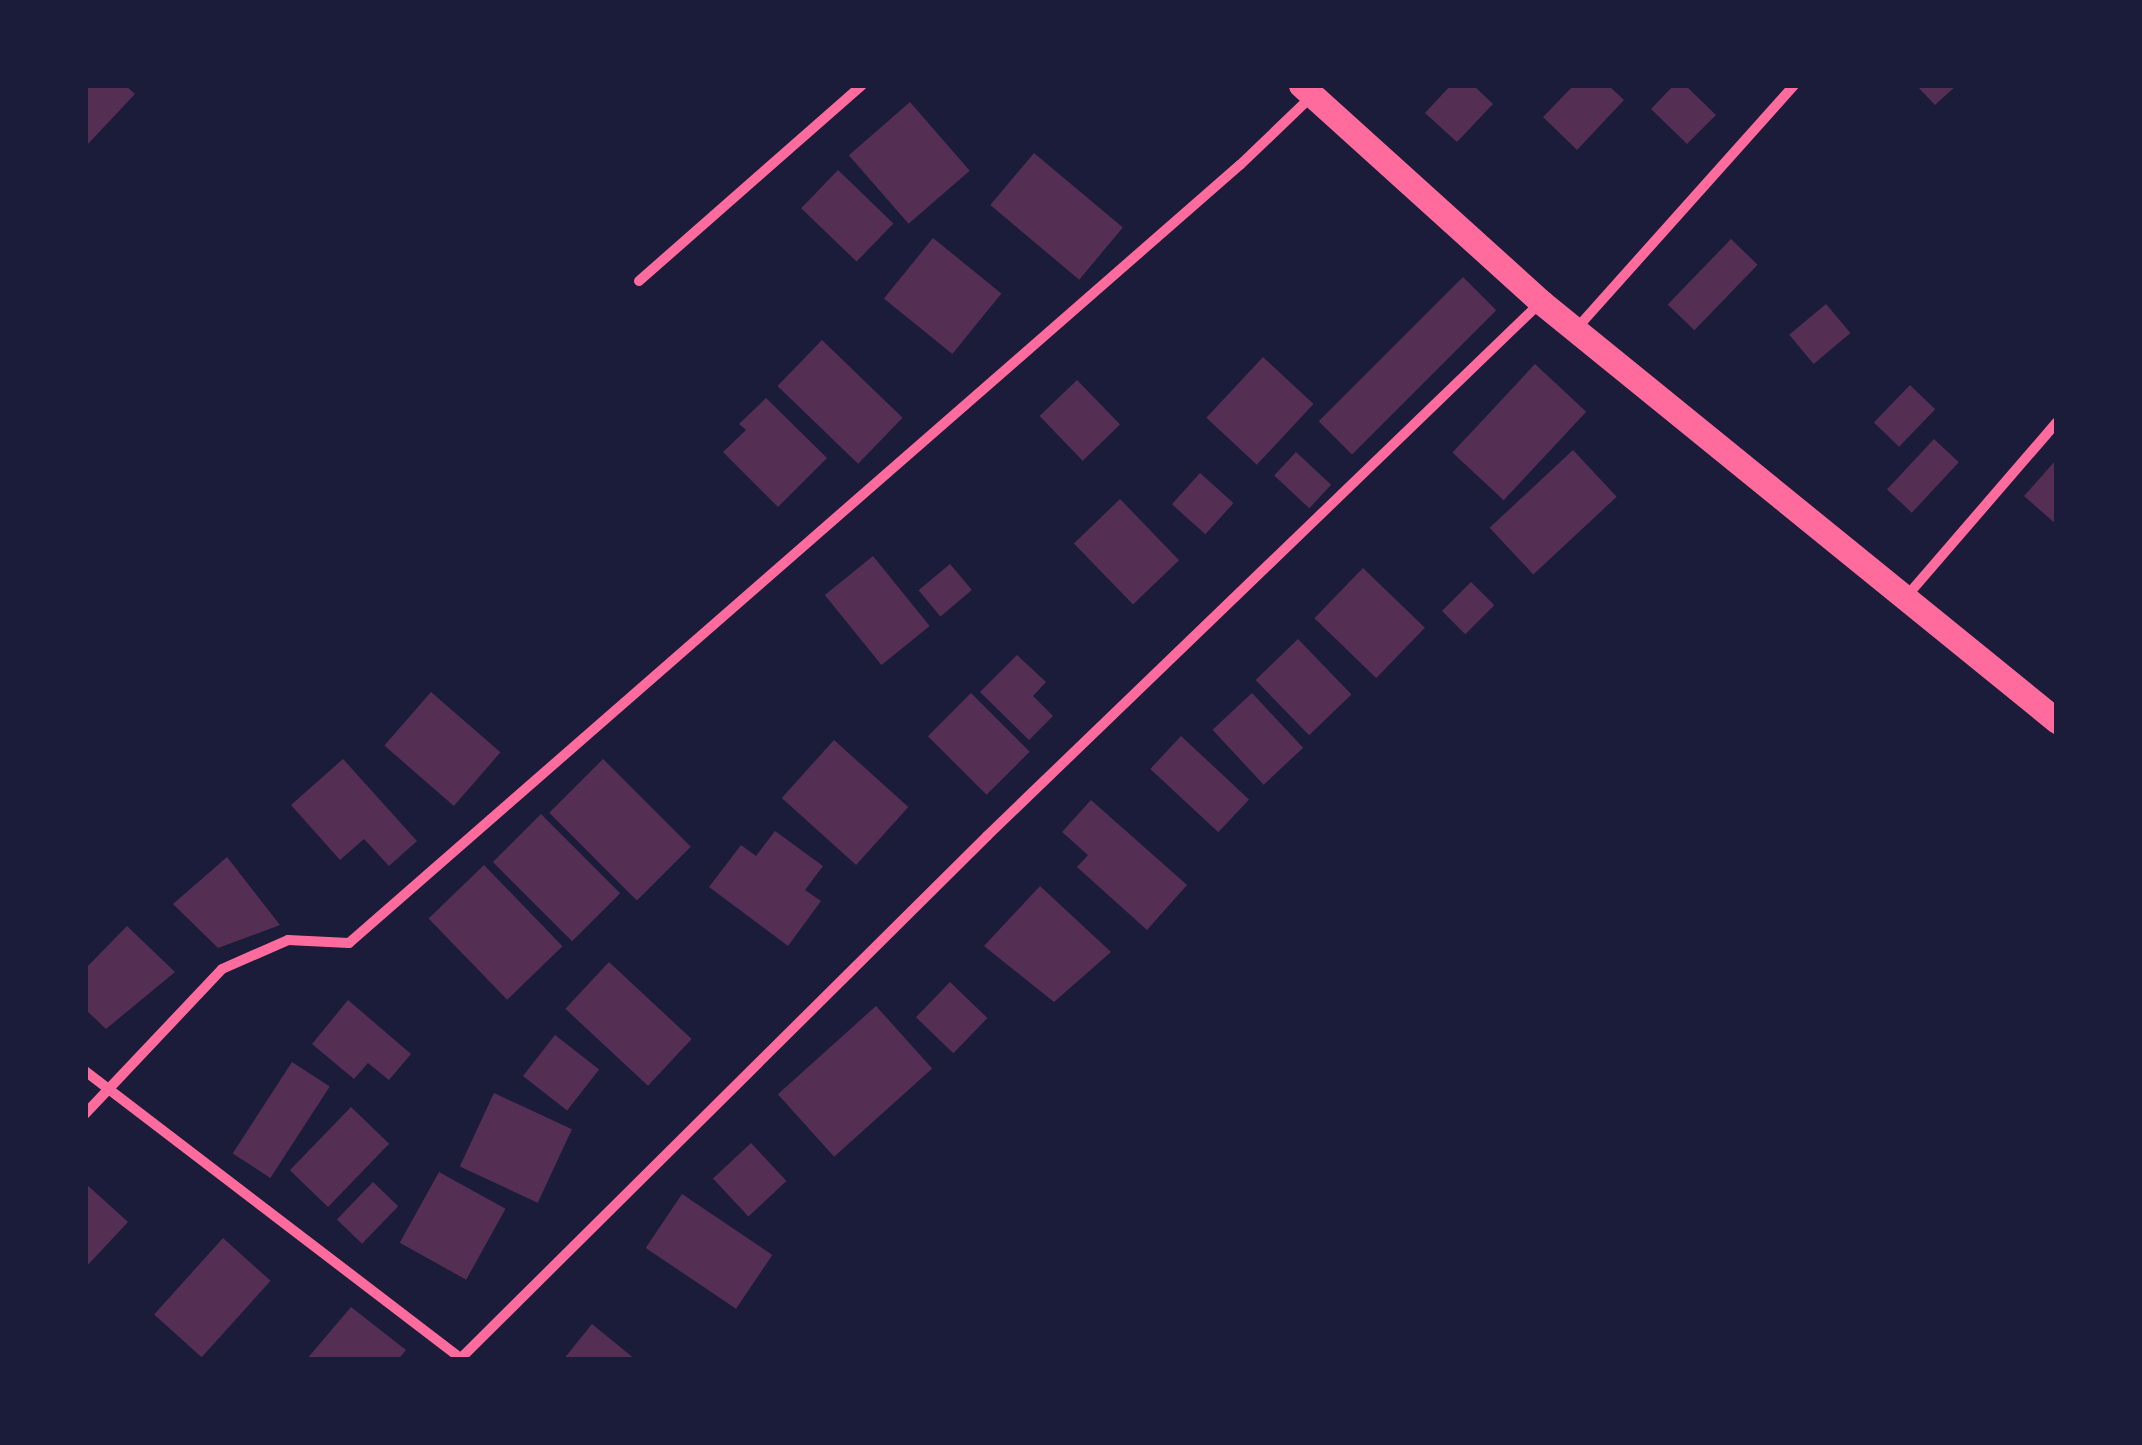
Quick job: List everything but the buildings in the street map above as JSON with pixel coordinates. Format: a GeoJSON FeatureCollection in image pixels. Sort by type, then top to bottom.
{"type":"FeatureCollection","features":[{"type":"Feature","properties":{"kind":"main road"},"geometry":{"type":"LineString","coordinates":[[1307,90],[1541,302],[2057,721]]}},
{"type":"Feature","properties":{"kind":"street"},"geometry":{"type":"LineString","coordinates":[[639,282],[862,85]]}},
{"type":"Feature","properties":{"kind":"street"},"geometry":{"type":"LineString","coordinates":[[1576,328],[1794,85]]}},
{"type":"Feature","properties":{"kind":"street"},"geometry":{"type":"LineString","coordinates":[[85,1114],[222,969],[288,940],[349,943],[1240,165],[1307,90]]}},
{"type":"Feature","properties":{"kind":"street"},"geometry":{"type":"LineString","coordinates":[[85,1071],[461,1360],[986,836],[1541,302]]}},
{"type":"Feature","properties":{"kind":"street"},"geometry":{"type":"LineString","coordinates":[[1906,597],[2057,422]]}}]}
